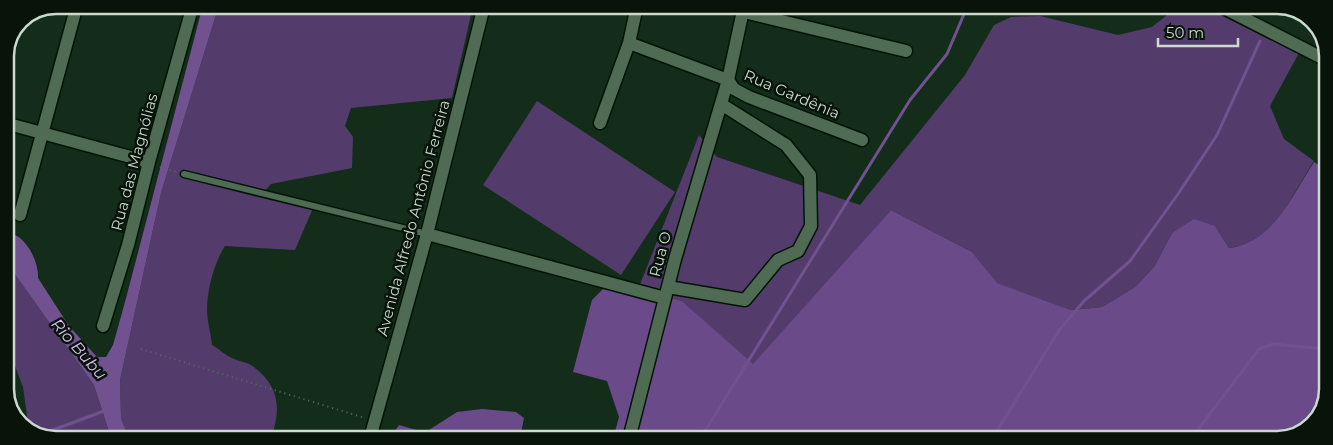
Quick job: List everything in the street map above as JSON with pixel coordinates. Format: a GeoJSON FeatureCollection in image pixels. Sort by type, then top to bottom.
{"type":"FeatureCollection","features":[{"type":"Feature","properties":{"kind":"street"},"geometry":{"type":"LineString","coordinates":[[20,215],[75,14]]}},
{"type":"Feature","properties":{"kind":"street","name":"Rua das Magnólias"},"geometry":{"type":"LineString","coordinates":[[103,326],[152,163],[191,14]]}},
{"type":"Feature","properties":{"kind":"street","name":"Avenida Alfredo Antônio Ferreira"},"geometry":{"type":"LineString","coordinates":[[372,431],[427,234],[482,14]]}},
{"type":"Feature","properties":{"kind":"street"},"geometry":{"type":"LineString","coordinates":[[600,123],[629,43],[635,14]]}},
{"type":"Feature","properties":{"kind":"street","name":"Rua O"},"geometry":{"type":"LineString","coordinates":[[631,431],[667,293],[728,80],[744,14]]}},
{"type":"Feature","properties":{"kind":"street"},"geometry":{"type":"LineString","coordinates":[[767,14],[906,51]]}},
{"type":"Feature","properties":{"kind":"street"},"geometry":{"type":"LineString","coordinates":[[1234,14],[1319,56]]}},
{"type":"Feature","properties":{"kind":"street","name":"Rua Gardênia"},"geometry":{"type":"LineString","coordinates":[[629,43],[728,80],[734,89],[749,97],[862,140]]}},
{"type":"Feature","properties":{"kind":"street"},"geometry":{"type":"LineString","coordinates":[[427,234],[667,293],[746,300],[778,260],[798,251],[812,226],[810,175],[786,145],[721,104]]}},
{"type":"Feature","properties":{"kind":"street"},"geometry":{"type":"LineString","coordinates":[[14,125],[152,163]]}},
{"type":"Feature","properties":{"kind":"lane"},"geometry":{"type":"LineString","coordinates":[[184,174],[427,234]]}},
{"type":"Feature","properties":{"kind":"path"},"geometry":{"type":"LineString","coordinates":[[152,163],[172,170]]}},
{"type":"Feature","properties":{"kind":"path"},"geometry":{"type":"LineString","coordinates":[[141,349],[374,421]]}},
{"type":"Feature","properties":{"kind":"shaded area"},"geometry":{"type":"Polygon","coordinates":[[[216,14],[471,14],[452,98],[351,108],[345,126],[353,137],[352,168],[271,184],[263,193],[314,206],[295,250],[225,246],[221,253],[212,277],[207,302],[212,345],[229,357],[251,365],[267,380],[276,397],[277,407],[273,431],[126,431],[121,418],[120,380],[161,193],[216,14]]]}},
{"type":"Feature","properties":{"kind":"shaded area"},"geometry":{"type":"Polygon","coordinates":[[[1168,14],[1218,14],[1299,53],[1270,106],[1284,139],[1314,161],[1280,215],[1259,237],[1245,244],[1229,248],[1215,226],[1172,233],[1154,267],[1135,287],[1102,307],[1071,310],[996,283],[972,252],[891,210],[753,365],[682,301],[639,287],[699,135],[717,157],[860,205],[965,75],[994,25],[1011,17],[1040,16],[1118,35],[1152,27],[1168,14]]]}},
{"type":"Feature","properties":{"kind":"shaded area"},"geometry":{"type":"Polygon","coordinates":[[[537,101],[675,192],[621,275],[483,185],[537,101]]]}},
{"type":"Feature","properties":{"kind":"shaded area"},"geometry":{"type":"Polygon","coordinates":[[[1314,162],[1319,165],[1319,390],[1317,403],[1311,415],[1301,424],[1291,429],[1278,431],[615,431],[619,417],[607,381],[573,372],[592,300],[613,279],[682,301],[753,364],[891,210],[972,252],[997,283],[1071,310],[1102,307],[1135,287],[1154,267],[1172,233],[1194,219],[1215,226],[1229,248],[1245,244],[1258,237],[1270,227],[1289,202],[1314,162]]]}},
{"type":"Feature","properties":{"kind":"shaded area"},"geometry":{"type":"Polygon","coordinates":[[[14,273],[94,385],[109,431],[56,431],[42,429],[32,424],[28,421],[23,387],[15,366],[14,273]]]}},
{"type":"Feature","properties":{"kind":"shaded area"},"geometry":{"type":"Polygon","coordinates":[[[482,409],[516,412],[524,418],[521,431],[420,431],[429,430],[457,412],[482,409]]]}},
{"type":"Feature","properties":{"kind":"shaded area"},"geometry":{"type":"Polygon","coordinates":[[[399,425],[420,431],[395,431],[399,425]]]}},
{"type":"Feature","properties":{"kind":"water","name":"Rio Bubu"},"geometry":{"type":"Polygon","coordinates":[[[201,14],[216,14],[161,193],[120,380],[121,418],[126,431],[109,431],[94,385],[14,273],[14,234],[21,239],[29,249],[37,267],[38,278],[69,326],[97,357],[106,357],[113,345],[201,14]]]}},
{"type":"Feature","properties":{"kind":"waterway"},"geometry":{"type":"LineString","coordinates":[[705,431],[910,100],[947,54],[964,14]]}},
{"type":"Feature","properties":{"kind":"waterway"},"geometry":{"type":"LineString","coordinates":[[997,431],[1060,329],[1084,301],[1130,261],[1178,194],[1217,135],[1260,41]]}},
{"type":"Feature","properties":{"kind":"waterway"},"geometry":{"type":"LineString","coordinates":[[1197,431],[1259,349],[1273,344],[1319,348]]}},
{"type":"Feature","properties":{"kind":"waterway"},"geometry":{"type":"LineString","coordinates":[[52,431],[104,411]]}}]}
